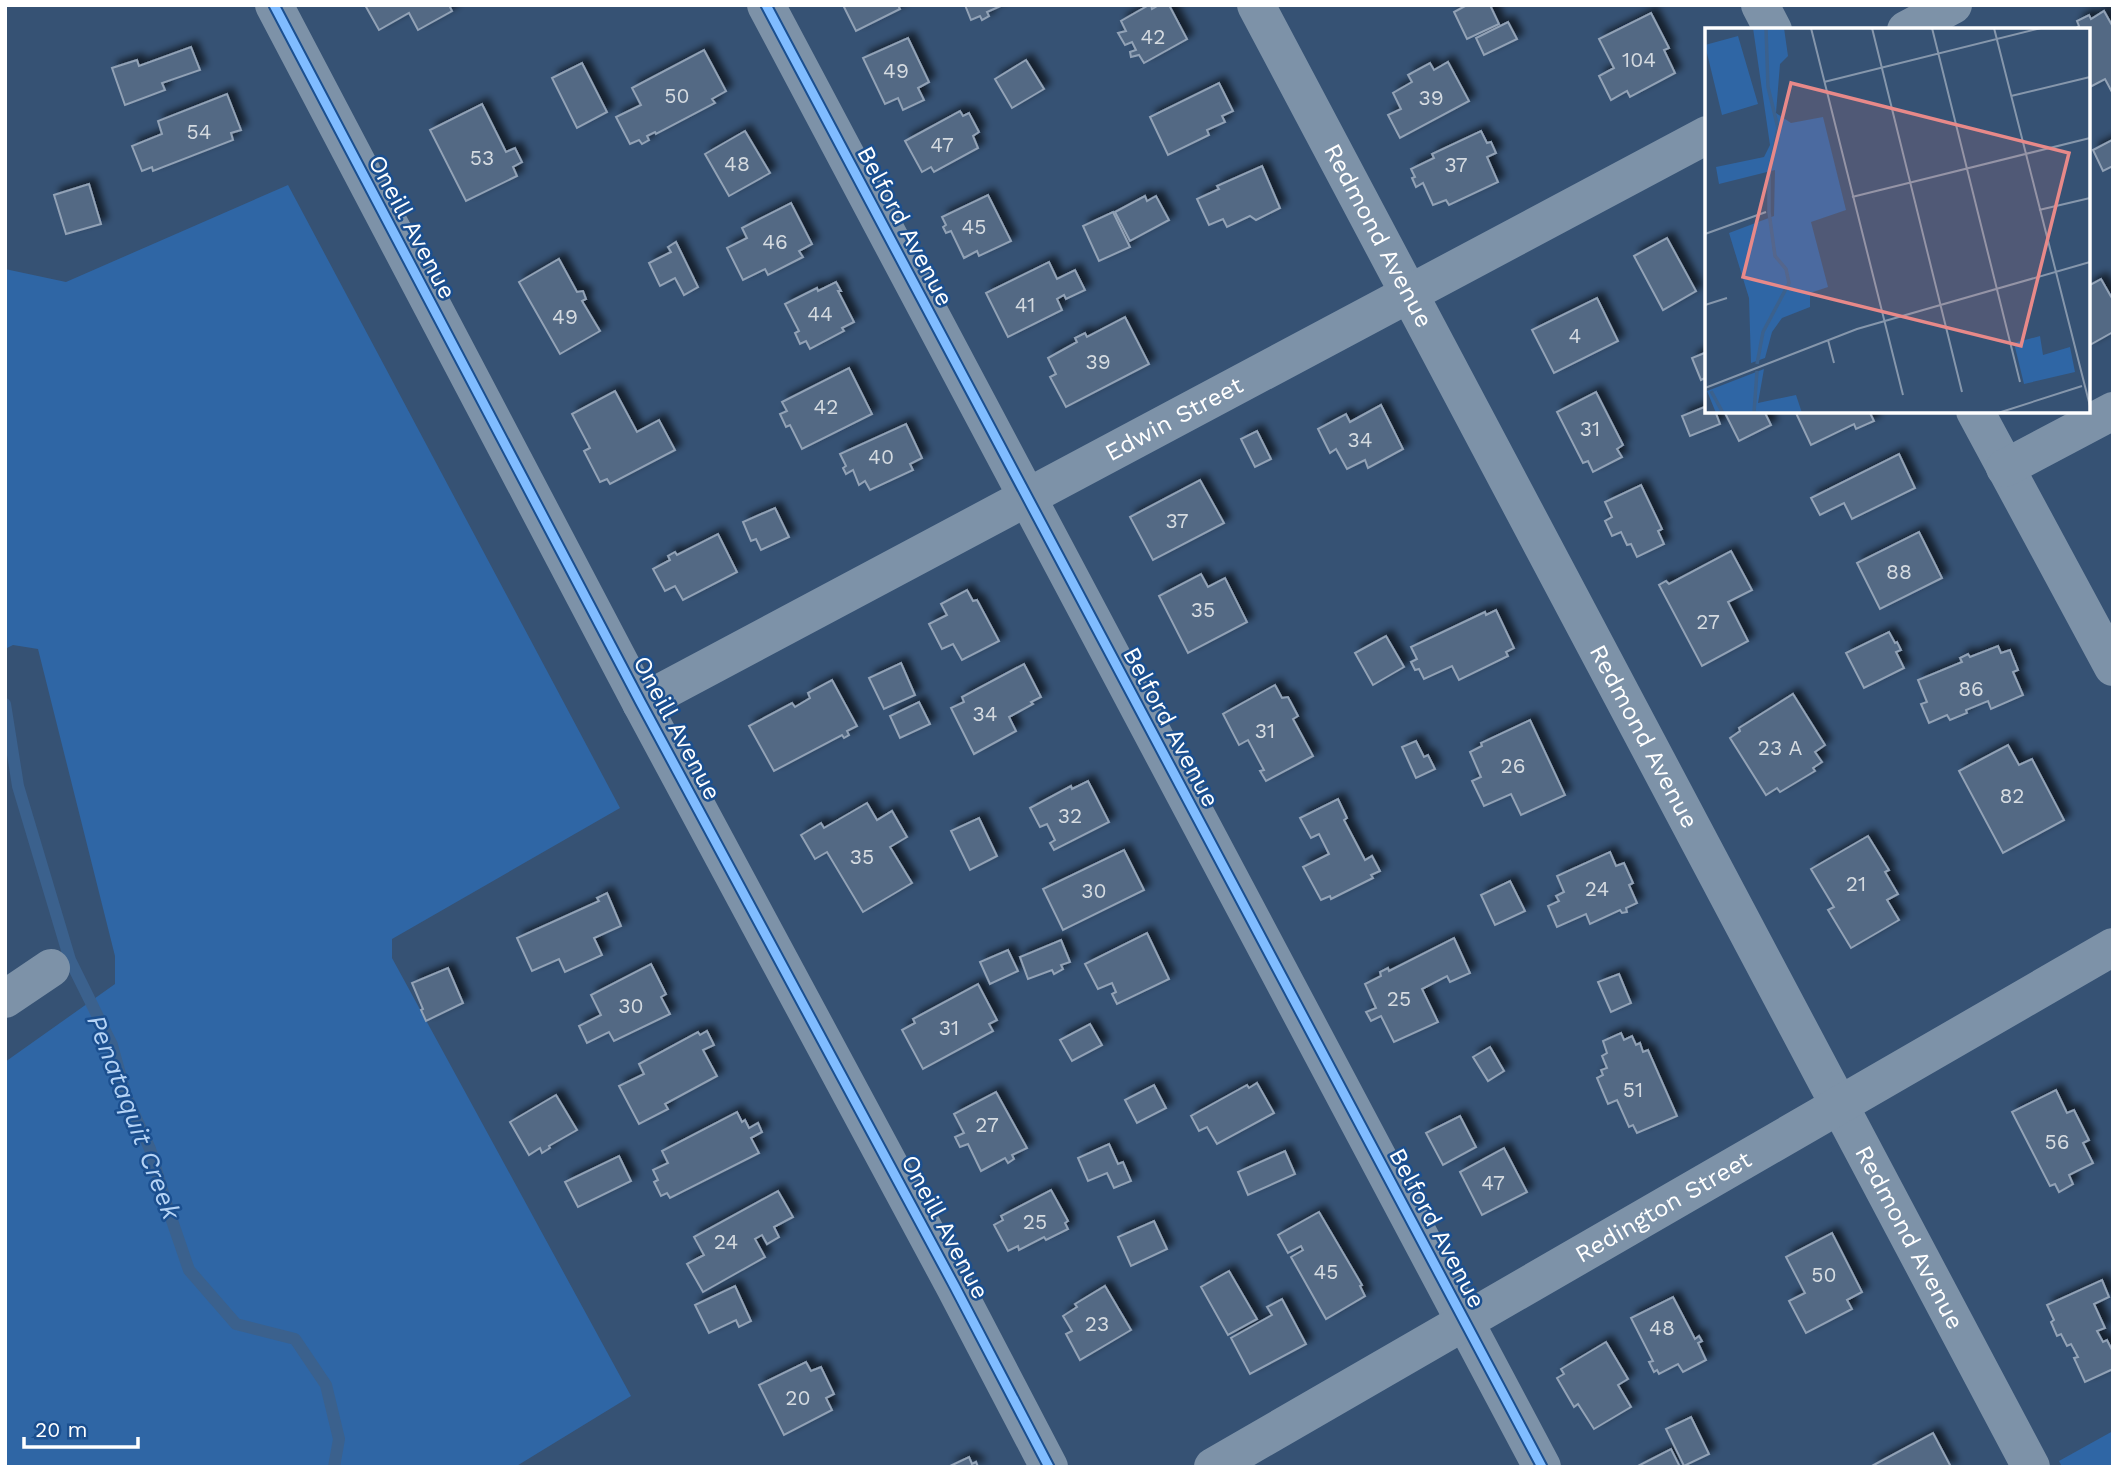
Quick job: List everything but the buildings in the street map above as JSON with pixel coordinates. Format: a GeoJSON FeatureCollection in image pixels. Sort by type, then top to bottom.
{"type":"FeatureCollection","features":[{"type":"Feature","properties":{"kind":"street","name":"Oneill Avenue"},"geometry":{"type":"LineString","coordinates":[[274,5],[641,702],[949,1275],[1049,1467]]}},
{"type":"Feature","properties":{"kind":"street","name":"Belford Avenue"},"geometry":{"type":"LineString","coordinates":[[766,5],[1542,1467]]}},
{"type":"Feature","properties":{"kind":"street","name":"Redmond Avenue"},"geometry":{"type":"LineString","coordinates":[[1256,5],[2031,1467]]}},
{"type":"Feature","properties":{"kind":"street"},"geometry":{"type":"LineString","coordinates":[[1760,5],[1772,28]]}},
{"type":"Feature","properties":{"kind":"street"},"geometry":{"type":"LineString","coordinates":[[1910,28],[1952,5]]}},
{"type":"Feature","properties":{"kind":"street","name":"Edwin Street"},"geometry":{"type":"LineString","coordinates":[[641,702],[1705,136]]}},
{"type":"Feature","properties":{"kind":"street"},"geometry":{"type":"LineString","coordinates":[[2005,468],[2113,411]]}},
{"type":"Feature","properties":{"kind":"street"},"geometry":{"type":"LineString","coordinates":[[1976,413],[2113,667]]}},
{"type":"Feature","properties":{"kind":"street","name":"Redington Street"},"geometry":{"type":"LineString","coordinates":[[1213,1467],[2113,947]]}},
{"type":"Feature","properties":{"kind":"street"},"geometry":{"type":"LineString","coordinates":[[5,999],[51,968]]}},
{"type":"Feature","properties":{"kind":"shaded area"},"geometry":{"type":"Polygon","coordinates":[[[288,185],[620,808],[392,939],[392,958],[631,1396],[515,1467],[5,1467],[5,1062],[115,984],[115,956],[38,649],[13,645],[5,649],[5,269],[66,282],[288,185]]]}},
{"type":"Feature","properties":{"kind":"shaded area"},"geometry":{"type":"Polygon","coordinates":[[[2113,1431],[2113,1467],[2062,1467],[2059,1461],[2113,1431]]]}},
{"type":"Feature","properties":{"kind":"waterway","name":"Penataquit Creek"},"geometry":{"type":"LineString","coordinates":[[5,704],[18,786],[70,960],[112,1045],[126,1096],[150,1149],[189,1270],[236,1324],[295,1339],[326,1385],[339,1439],[334,1467]]}},
{"type":"Feature","properties":{"kind":"cycle path"},"geometry":{"type":"LineString","coordinates":[[274,5],[641,703],[1049,1467]]}},
{"type":"Feature","properties":{"kind":"cycle path"},"geometry":{"type":"LineString","coordinates":[[766,5],[1542,1467]]}}]}
